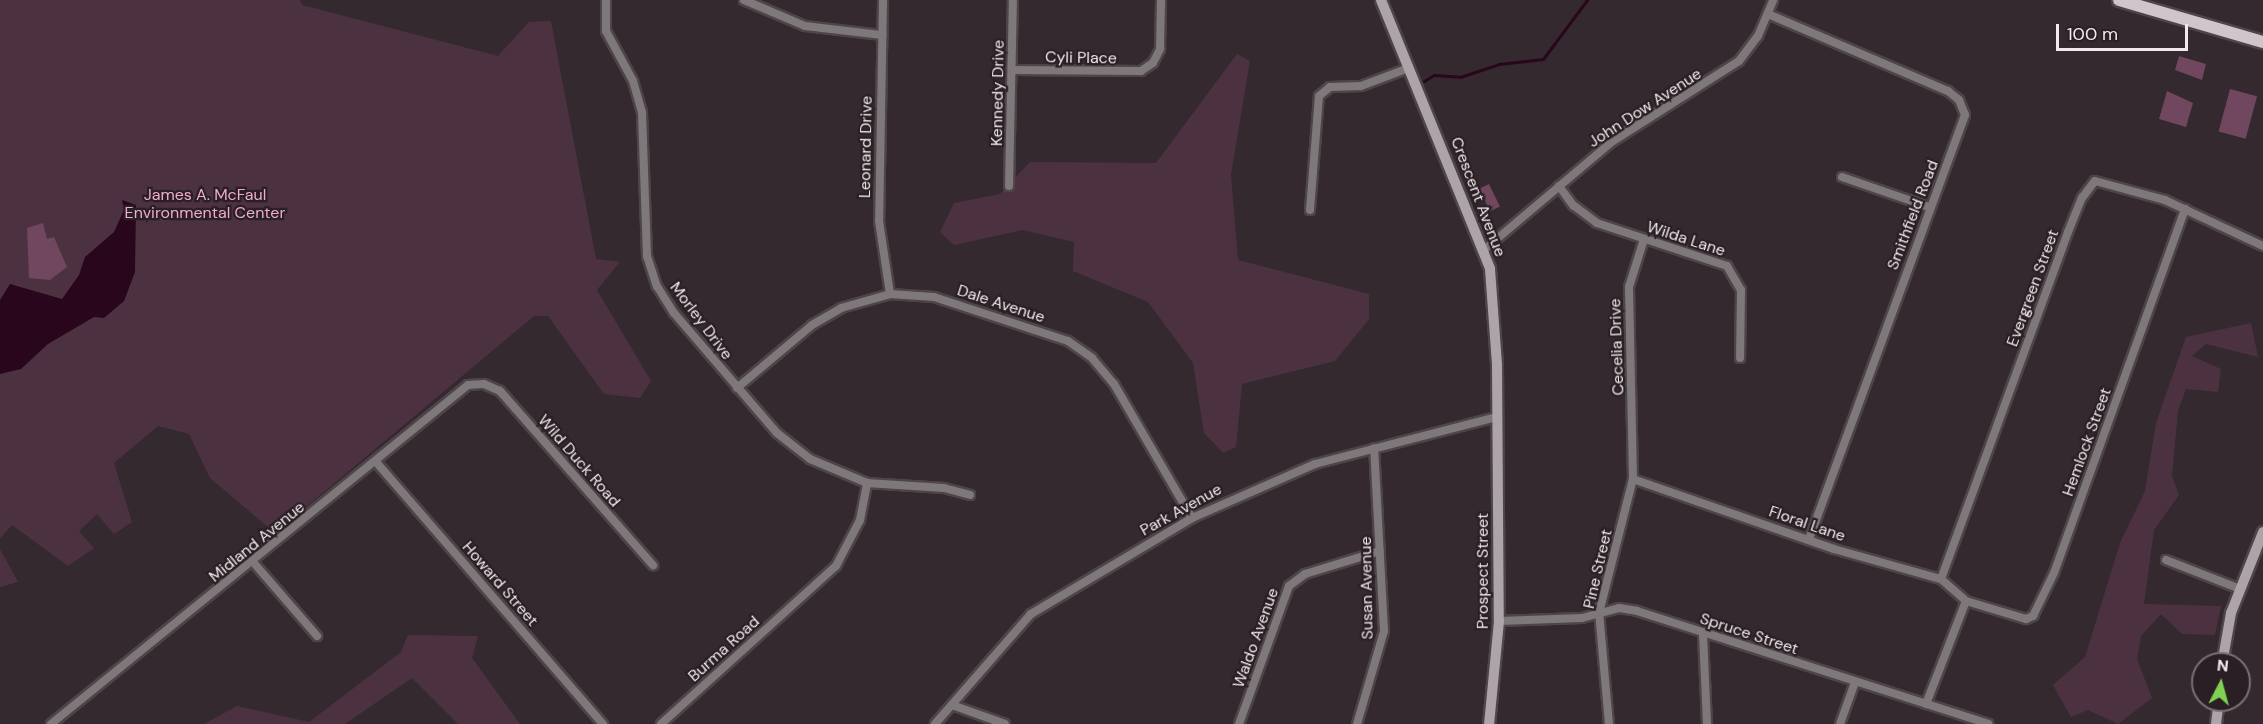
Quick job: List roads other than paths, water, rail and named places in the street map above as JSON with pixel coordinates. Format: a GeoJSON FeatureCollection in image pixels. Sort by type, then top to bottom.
{"type":"FeatureCollection","features":[{"type":"Feature","properties":{"kind":"main road","name":"Crescent Avenue"},"geometry":{"type":"LineString","coordinates":[[1381,0],[1485,249],[1493,290],[1497,417]]}},
{"type":"Feature","properties":{"kind":"main road"},"geometry":{"type":"LineString","coordinates":[[2119,0],[2263,42]]}},
{"type":"Feature","properties":{"kind":"main road","name":"Prospect Street"},"geometry":{"type":"LineString","coordinates":[[1489,724],[1499,621],[1497,417]]}},
{"type":"Feature","properties":{"kind":"main road"},"geometry":{"type":"LineString","coordinates":[[2225,652],[2240,589],[2263,532]]}},
{"type":"Feature","properties":{"kind":"street","name":"Morley Drive"},"geometry":{"type":"LineString","coordinates":[[606,0],[606,31],[640,103],[646,157],[645,238],[651,271],[674,313],[737,388],[793,447],[828,469],[867,483],[944,488],[970,495]]}},
{"type":"Feature","properties":{"kind":"street"},"geometry":{"type":"LineString","coordinates":[[744,0],[805,26],[882,35]]}},
{"type":"Feature","properties":{"kind":"street","name":"Leonard Drive"},"geometry":{"type":"LineString","coordinates":[[883,0],[879,221],[890,294]]}},
{"type":"Feature","properties":{"kind":"street","name":"Kennedy Drive"},"geometry":{"type":"LineString","coordinates":[[1009,186],[1013,0]]}},
{"type":"Feature","properties":{"kind":"street","name":"Cyli Place"},"geometry":{"type":"LineString","coordinates":[[1012,70],[1134,73],[1148,67],[1160,49],[1161,0]]}},
{"type":"Feature","properties":{"kind":"street","name":"John Dow Avenue"},"geometry":{"type":"LineString","coordinates":[[1485,249],[1613,141],[1729,70],[1750,49],[1773,0]]}},
{"type":"Feature","properties":{"kind":"street","name":"Smithfield Road"},"geometry":{"type":"LineString","coordinates":[[1768,14],[1948,91],[1959,100],[1964,123],[1929,207],[1809,538]]}},
{"type":"Feature","properties":{"kind":"street"},"geometry":{"type":"LineString","coordinates":[[1310,210],[1318,96],[1330,87],[1361,86],[1409,68]]}},
{"type":"Feature","properties":{"kind":"street"},"geometry":{"type":"LineString","coordinates":[[1842,177],[1929,207]]}},
{"type":"Feature","properties":{"kind":"street","name":"Evergreen Street"},"geometry":{"type":"LineString","coordinates":[[1941,579],[2068,232],[2089,188],[2104,180],[2185,208],[2263,246]]}},
{"type":"Feature","properties":{"kind":"street","name":"Wilda Lane"},"geometry":{"type":"LineString","coordinates":[[1559,186],[1573,205],[1597,223],[1719,262],[1733,272],[1741,290],[1740,358]]}},
{"type":"Feature","properties":{"kind":"street","name":"Hemlock Street"},"geometry":{"type":"LineString","coordinates":[[1966,601],[2026,619],[2038,610],[2185,208]]}},
{"type":"Feature","properties":{"kind":"street","name":"Cecelia Drive"},"geometry":{"type":"LineString","coordinates":[[1633,456],[1629,287],[1644,239]]}},
{"type":"Feature","properties":{"kind":"street","name":"Dale Avenue"},"geometry":{"type":"LineString","coordinates":[[737,388],[826,316],[890,294],[934,297],[1080,348],[1114,384],[1191,518]]}},
{"type":"Feature","properties":{"kind":"street","name":"Midland Avenue"},"geometry":{"type":"LineString","coordinates":[[51,724],[376,462],[461,389],[480,384]]}},
{"type":"Feature","properties":{"kind":"street","name":"Wild Duck Road"},"geometry":{"type":"LineString","coordinates":[[480,384],[500,391],[653,566]]}},
{"type":"Feature","properties":{"kind":"street","name":"Park Avenue"},"geometry":{"type":"LineString","coordinates":[[935,724],[1031,614],[1191,518],[1282,476],[1374,448],[1497,417]]}},
{"type":"Feature","properties":{"kind":"street","name":"Susan Avenue"},"geometry":{"type":"LineString","coordinates":[[1357,724],[1382,649],[1380,550],[1374,448]]}},
{"type":"Feature","properties":{"kind":"street","name":"Pine Street"},"geometry":{"type":"LineString","coordinates":[[1609,724],[1599,613],[1633,479],[1633,456]]}},
{"type":"Feature","properties":{"kind":"street","name":"Howard Street"},"geometry":{"type":"LineString","coordinates":[[376,462],[603,724]]}},
{"type":"Feature","properties":{"kind":"street","name":"Floral Lane"},"geometry":{"type":"LineString","coordinates":[[1633,479],[1941,579],[1966,601]]}},
{"type":"Feature","properties":{"kind":"street","name":"Burma Road"},"geometry":{"type":"LineString","coordinates":[[661,724],[806,596],[846,551],[860,520],[867,483]]}},
{"type":"Feature","properties":{"kind":"street","name":"Waldo Avenue"},"geometry":{"type":"LineString","coordinates":[[1239,724],[1289,586],[1305,574],[1380,550]]}},
{"type":"Feature","properties":{"kind":"street"},"geometry":{"type":"LineString","coordinates":[[2166,560],[2240,589]]}},
{"type":"Feature","properties":{"kind":"street"},"geometry":{"type":"LineString","coordinates":[[253,562],[317,636]]}},
{"type":"Feature","properties":{"kind":"street"},"geometry":{"type":"LineString","coordinates":[[1926,704],[1966,601]]}},
{"type":"Feature","properties":{"kind":"street","name":"Spruce Street"},"geometry":{"type":"LineString","coordinates":[[1499,621],[1561,620],[1619,608],[1637,611],[1988,724]]}},
{"type":"Feature","properties":{"kind":"street"},"geometry":{"type":"LineString","coordinates":[[1703,634],[1707,724]]}},
{"type":"Feature","properties":{"kind":"street"},"geometry":{"type":"LineString","coordinates":[[1840,724],[1855,682]]}},
{"type":"Feature","properties":{"kind":"street"},"geometry":{"type":"LineString","coordinates":[[952,705],[1005,724]]}},
{"type":"Feature","properties":{"kind":"waterway"},"geometry":{"type":"LineString","coordinates":[[1424,81],[1434,75],[1460,77],[1499,64],[1543,59],[1587,0]]}},
{"type":"Feature","properties":{"kind":"park label","name":"James A. McFaul Environmental Center"},"geometry":{"type":"Point","coordinates":[205,204]}}]}
